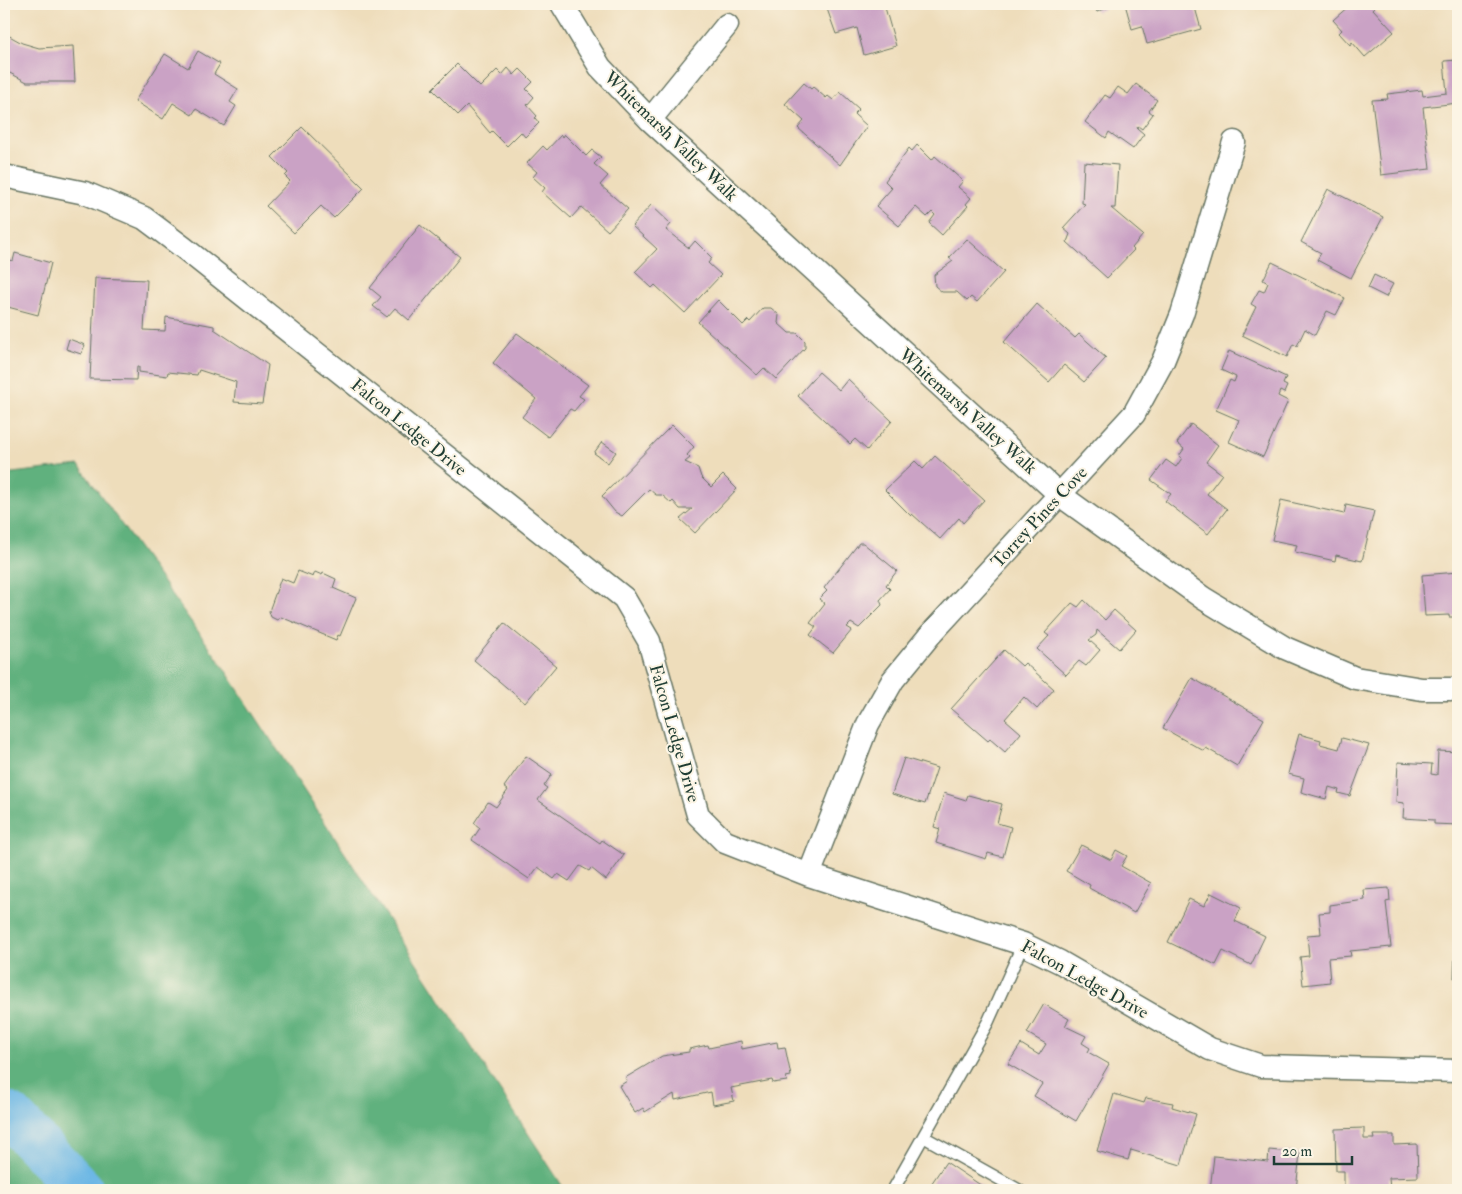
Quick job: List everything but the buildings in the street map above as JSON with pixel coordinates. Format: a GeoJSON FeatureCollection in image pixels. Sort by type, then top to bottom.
{"type":"FeatureCollection","features":[{"type":"Feature","properties":{"kind":"street","name":"Whitemarsh Valley Walk"},"geometry":{"type":"LineString","coordinates":[[562,4],[600,67],[650,120],[1060,495],[1203,598],[1285,648],[1355,678],[1422,689],[1458,688]]}},
{"type":"Feature","properties":{"kind":"street"},"geometry":{"type":"LineString","coordinates":[[650,120],[727,25]]}},
{"type":"Feature","properties":{"kind":"street","name":"Torrey Pines Cove"},"geometry":{"type":"LineString","coordinates":[[809,875],[868,724],[894,680],[930,635],[1134,414],[1163,361],[1182,314],[1234,142]]}},
{"type":"Feature","properties":{"kind":"street","name":"Falcon Ledge Drive"},"geometry":{"type":"LineString","coordinates":[[4,176],[85,193],[144,218],[200,260],[624,598],[649,641],[698,815],[725,842],[809,875],[1023,944],[1060,962],[1210,1049],[1262,1066],[1458,1071]]}},
{"type":"Feature","properties":{"kind":"lane"},"geometry":{"type":"LineString","coordinates":[[892,1190],[988,1022],[1023,944]]}},
{"type":"Feature","properties":{"kind":"lane"},"geometry":{"type":"LineString","coordinates":[[924,1137],[1019,1190]]}},
{"type":"Feature","properties":{"kind":"green space"},"geometry":{"type":"Polygon","coordinates":[[[79,465],[220,662],[565,1190],[4,1190],[4,474],[79,465]]]}},
{"type":"Feature","properties":{"kind":"waterway"},"geometry":{"type":"LineString","coordinates":[[4,1114],[11,1117],[81,1190]]}}]}
